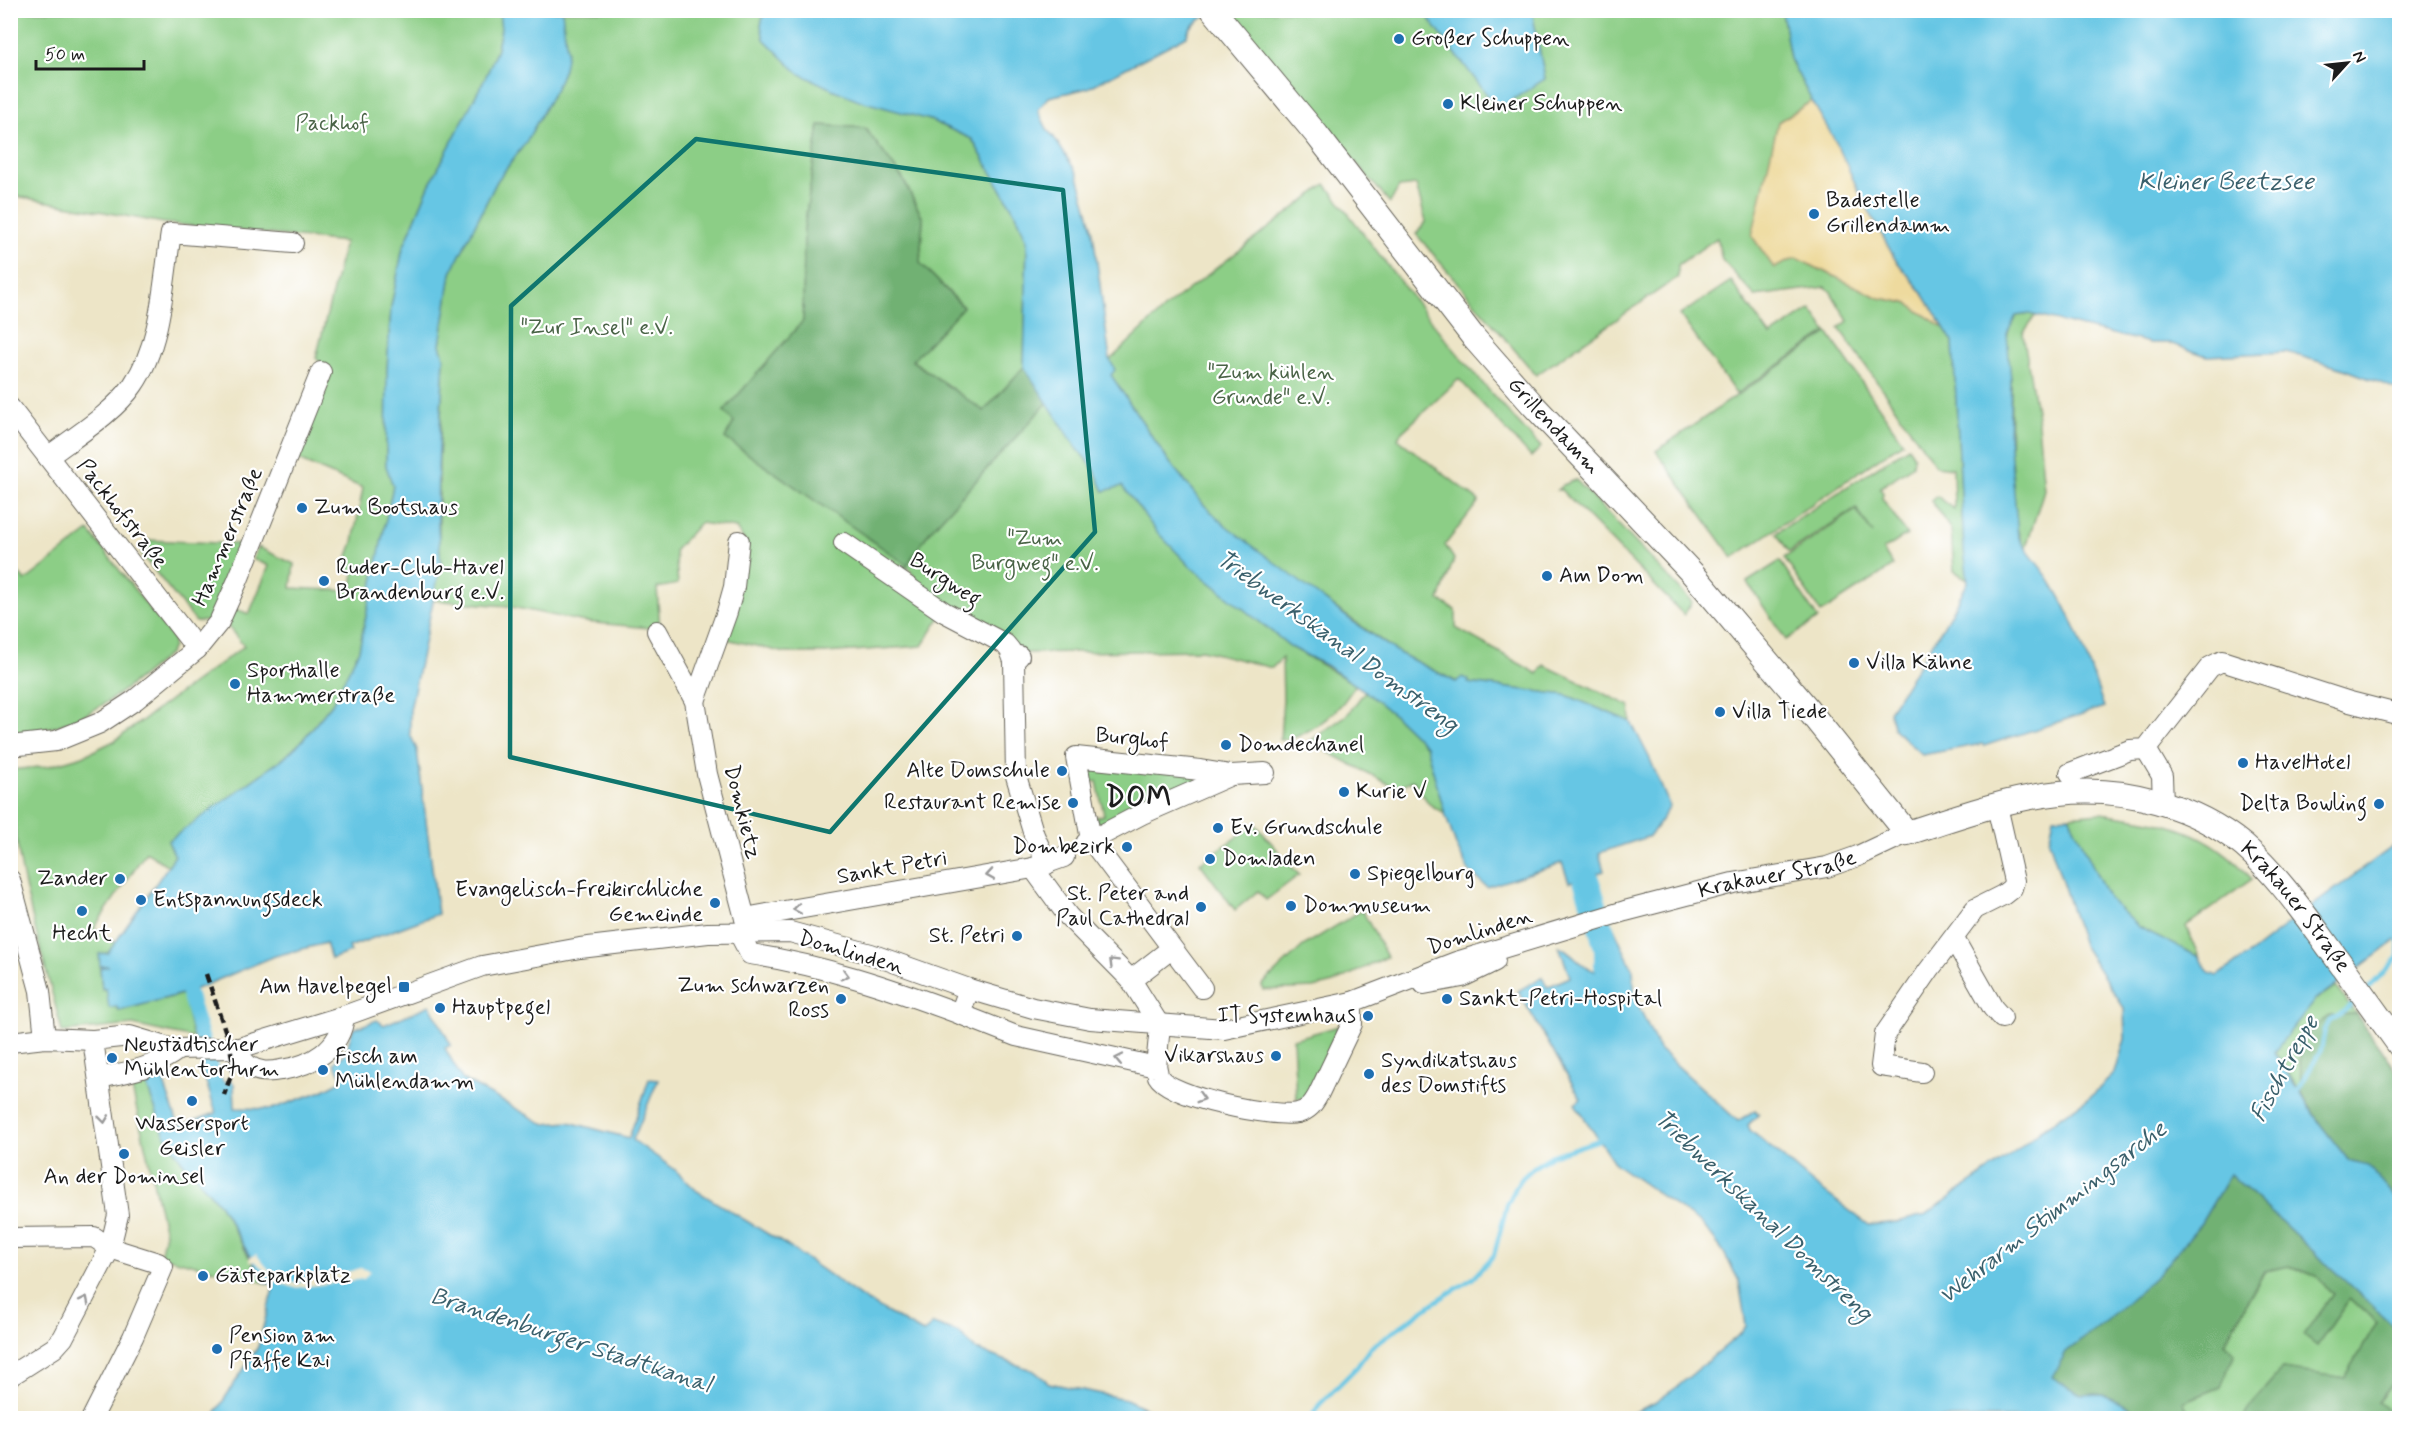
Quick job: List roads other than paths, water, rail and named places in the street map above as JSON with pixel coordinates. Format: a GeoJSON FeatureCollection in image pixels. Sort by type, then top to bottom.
{"type":"FeatureCollection","features":[{"type":"Feature","properties":{"kind":"main road","name":"Grillendamm"},"geometry":{"type":"LineString","coordinates":[[1213,10],[1317,135],[1474,338],[1532,404],[1693,574],[1834,741],[1907,833]]}},
{"type":"Feature","properties":{"kind":"main road","name":"Krakauer Straße"},"geometry":{"type":"LineString","coordinates":[[1907,833],[1997,806],[2064,792],[2111,793],[2163,803],[2195,816],[2223,830],[2258,859],[2294,900],[2400,1046]]}},
{"type":"Feature","properties":{"kind":"street"},"geometry":{"type":"LineString","coordinates":[[48,457],[113,406],[133,386],[154,338],[171,233],[293,243]]}},
{"type":"Feature","properties":{"kind":"street","name":"Hammerstraße"},"geometry":{"type":"LineString","coordinates":[[10,746],[56,741],[100,723],[135,700],[197,649],[219,622],[238,580],[321,372]]}},
{"type":"Feature","properties":{"kind":"street","name":"Packhofstraße"},"geometry":{"type":"LineString","coordinates":[[10,408],[197,649]]}},
{"type":"Feature","properties":{"kind":"street","name":"Domkietz"},"geometry":{"type":"LineString","coordinates":[[695,701],[734,587],[739,541]]}},
{"type":"Feature","properties":{"kind":"street","name":"Burgweg"},"geometry":{"type":"LineString","coordinates":[[844,543],[944,612],[1005,644],[1016,658],[1016,776],[1034,835],[1048,863],[1068,916],[1131,981],[1160,1026]]}},
{"type":"Feature","properties":{"kind":"street","name":"Domkietz"},"geometry":{"type":"LineString","coordinates":[[657,631],[695,701],[706,774],[744,928]]}},
{"type":"Feature","properties":{"kind":"street"},"geometry":{"type":"LineString","coordinates":[[2070,772],[2130,750],[2146,749],[2211,668],[2222,661],[2350,702],[2397,714]]}},
{"type":"Feature","properties":{"kind":"street"},"geometry":{"type":"LineString","coordinates":[[2146,749],[2162,776],[2163,803]]}},
{"type":"Feature","properties":{"kind":"street","name":"Burghof"},"geometry":{"type":"LineString","coordinates":[[1202,988],[1171,949],[1159,929],[1088,841],[1076,757],[1231,775],[1265,773]]}},
{"type":"Feature","properties":{"kind":"street","name":"Burghof"},"geometry":{"type":"LineString","coordinates":[[1088,841],[1142,814],[1231,775]]}},
{"type":"Feature","properties":{"kind":"street"},"geometry":{"type":"LineString","coordinates":[[1922,1072],[1881,1066],[1885,1034],[1975,909],[2012,888],[2014,881],[1997,806]]}},
{"type":"Feature","properties":{"kind":"street","name":"Krakauer Straße"},"geometry":{"type":"LineString","coordinates":[[1555,933],[1625,911],[1733,883],[1827,867],[1858,856],[1907,833]]}},
{"type":"Feature","properties":{"kind":"street","name":"Sankt Petri"},"geometry":{"type":"LineString","coordinates":[[744,928],[1048,863]]}},
{"type":"Feature","properties":{"kind":"street"},"geometry":{"type":"LineString","coordinates":[[10,880],[40,991],[45,1038]]}},
{"type":"Feature","properties":{"kind":"street"},"geometry":{"type":"LineString","coordinates":[[10,1042],[45,1038],[93,1040],[130,1036],[183,1049],[228,1048],[259,1044],[482,966],[580,948],[744,928]]}},
{"type":"Feature","properties":{"kind":"street","name":"Domlinden"},"geometry":{"type":"LineString","coordinates":[[1156,1066],[1017,1036],[888,987],[785,959],[750,954],[744,928],[809,936],[871,954],[969,990],[1033,1008],[1090,1019],[1224,1029],[1353,1002],[1456,962],[1555,933]]}},
{"type":"Feature","properties":{"kind":"street"},"geometry":{"type":"LineString","coordinates":[[1954,939],[1993,1008],[2002,1017]]}},
{"type":"Feature","properties":{"kind":"street"},"geometry":{"type":"LineString","coordinates":[[1131,981],[1171,949]]}},
{"type":"Feature","properties":{"kind":"street"},"geometry":{"type":"LineString","coordinates":[[960,1014],[969,990]]}},
{"type":"Feature","properties":{"kind":"street"},"geometry":{"type":"LineString","coordinates":[[1160,1026],[1156,1066],[1158,1075],[1164,1082],[1195,1097],[1256,1111],[1298,1113],[1312,1107],[1318,1095],[1352,1024],[1353,1002]]}},
{"type":"Feature","properties":{"kind":"street"},"geometry":{"type":"LineString","coordinates":[[228,1048],[249,1066],[266,1072],[291,1069],[315,1060],[331,1047],[343,1029],[344,1016]]}},
{"type":"Feature","properties":{"kind":"street"},"geometry":{"type":"LineString","coordinates":[[10,1376],[54,1348],[63,1338],[110,1248],[118,1215],[93,1040]]}},
{"type":"Feature","properties":{"kind":"street"},"geometry":{"type":"LineString","coordinates":[[99,1078],[134,1071],[164,1061],[183,1049]]}},
{"type":"Feature","properties":{"kind":"street"},"geometry":{"type":"LineString","coordinates":[[10,1238],[94,1237],[110,1248],[163,1267],[97,1414]]}},
{"type":"Feature","properties":{"kind":"water"},"geometry":{"type":"Polygon","coordinates":[[[764,10],[1217,11],[1194,24],[1187,36],[1088,88],[1049,97],[1038,110],[1048,131],[1077,173],[1092,225],[1110,360],[1115,370],[1111,375],[1167,459],[1203,504],[1225,525],[1356,624],[1399,653],[1456,682],[1462,677],[1469,680],[1468,683],[1566,695],[1631,722],[1650,759],[1670,807],[1650,836],[1599,853],[1604,871],[1569,882],[1562,863],[1487,887],[1469,871],[1457,848],[1445,814],[1426,746],[1365,691],[1327,666],[1291,647],[1191,567],[1157,532],[1122,486],[1104,491],[1094,469],[1076,447],[1024,367],[1027,241],[1017,216],[972,139],[930,120],[864,102],[798,73],[764,39],[761,26],[764,10]]]}},
{"type":"Feature","properties":{"kind":"water"},"geometry":{"type":"Polygon","coordinates":[[[499,11],[562,11],[567,52],[564,69],[556,88],[526,142],[497,181],[451,273],[440,345],[444,357],[438,486],[441,563],[410,710],[410,734],[417,750],[438,914],[349,947],[351,952],[331,959],[326,943],[275,956],[189,992],[119,1011],[117,1007],[109,1008],[106,988],[102,989],[100,968],[108,966],[100,966],[99,954],[108,953],[175,856],[168,841],[285,757],[301,742],[332,704],[359,650],[393,486],[386,466],[387,370],[391,307],[403,248],[429,186],[488,72],[497,49],[501,29],[499,11]]]}},
{"type":"Feature","properties":{"kind":"water"},"geometry":{"type":"Polygon","coordinates":[[[1431,11],[1532,11],[1545,79],[1498,109],[1429,19],[1431,11]]]}},
{"type":"Feature","properties":{"kind":"water","name":"Kleiner Beetzsee"},"geometry":{"type":"Polygon","coordinates":[[[1782,11],[2399,11],[2399,390],[2344,369],[2286,352],[2207,356],[2169,343],[2150,343],[2029,314],[2016,316],[2007,334],[2011,380],[2009,436],[2018,536],[2051,582],[2068,612],[2104,707],[1984,746],[1982,744],[1922,755],[1894,729],[1889,711],[1943,627],[1968,582],[1964,550],[1953,342],[1922,292],[1895,259],[1859,192],[1837,144],[1790,59],[1782,11]]]}},
{"type":"Feature","properties":{"kind":"water","name":"Wehrarm Stimmingsarche"},"geometry":{"type":"Polygon","coordinates":[[[2069,816],[2108,898],[2139,927],[2199,957],[2209,973],[2217,976],[2399,842],[2399,938],[2314,1001],[2274,1052],[2320,1124],[2349,1161],[2368,1166],[2399,1202],[2399,1331],[2230,1174],[2201,1223],[2158,1274],[2105,1322],[2066,1352],[2052,1377],[2081,1395],[2102,1394],[2151,1418],[1622,1418],[1654,1403],[1677,1387],[1741,1333],[1746,1326],[1739,1281],[1723,1251],[1703,1225],[1615,1164],[1575,1104],[1581,1099],[1518,991],[1542,977],[1547,987],[1570,977],[1559,946],[1586,967],[1596,971],[1600,964],[1594,934],[1614,928],[1633,970],[1635,998],[1659,1049],[1738,1121],[1755,1110],[1759,1114],[1748,1125],[1750,1130],[1815,1185],[1869,1225],[1897,1222],[1925,1215],[2019,1149],[2041,1130],[2088,1099],[2115,1073],[2125,1039],[2124,1008],[2083,945],[2049,841],[2054,817],[2069,816]]]}},
{"type":"Feature","properties":{"kind":"water","name":"Brandenburger Stadtkanal"},"geometry":{"type":"Polygon","coordinates":[[[430,1005],[451,1045],[445,1048],[462,1079],[544,1124],[569,1122],[629,1138],[649,1079],[658,1080],[633,1140],[674,1169],[697,1191],[786,1245],[867,1301],[923,1333],[933,1324],[959,1333],[977,1350],[1034,1371],[1049,1383],[1126,1399],[1166,1418],[212,1418],[258,1347],[274,1285],[265,1282],[220,1205],[182,1161],[165,1136],[143,1075],[161,1075],[179,1126],[216,1113],[201,1066],[215,1065],[217,1069],[215,1072],[224,1082],[228,1083],[229,1079],[234,1084],[235,1108],[272,1109],[322,1091],[343,1080],[334,1063],[345,1054],[353,1029],[377,1020],[384,1025],[430,1005]]]}},
{"type":"Feature","properties":{"kind":"waterway","name":"Triebwerkskanal Domstreng"},"geometry":{"type":"LineString","coordinates":[[1575,844],[1607,947],[1607,965]]}},
{"type":"Feature","properties":{"kind":"waterway","name":"Fischtreppe"},"geometry":{"type":"LineString","coordinates":[[2368,989],[2398,957],[2399,938],[2397,935]]}},
{"type":"Feature","properties":{"kind":"waterway"},"geometry":{"type":"LineString","coordinates":[[183,974],[215,1083]]}},
{"type":"Feature","properties":{"kind":"waterway","name":"Fischtreppe"},"geometry":{"type":"LineString","coordinates":[[2296,1094],[2321,1050],[2325,1030],[2330,1020],[2358,998]]}},
{"type":"Feature","properties":{"kind":"waterway"},"geometry":{"type":"LineString","coordinates":[[1311,1418],[1319,1405],[1357,1367],[1370,1348],[1472,1279],[1494,1255],[1507,1205],[1519,1181],[1551,1156],[1599,1140],[1599,1135]]}},
{"type":"Feature","properties":{"kind":"railway"},"geometry":{"type":"LineString","coordinates":[[206,974],[229,1042],[234,1067],[224,1095]]}},
{"type":"Feature","properties":{"kind":"place","name":"Großer Schuppen"},"geometry":{"type":"Point","coordinates":[1399,39]}},
{"type":"Feature","properties":{"kind":"place","name":"Kleiner Schuppen"},"geometry":{"type":"Point","coordinates":[1448,104]}},
{"type":"Feature","properties":{"kind":"place","name":"Badestelle Grillendamm"},"geometry":{"type":"Point","coordinates":[1814,214]}},
{"type":"Feature","properties":{"kind":"place","name":"Zum Bootshaus"},"geometry":{"type":"Point","coordinates":[302,508]}},
{"type":"Feature","properties":{"kind":"place","name":"Am Dom"},"geometry":{"type":"Point","coordinates":[1547,576]}},
{"type":"Feature","properties":{"kind":"place","name":"Ruder-Club-Havel Brandenburg e.V."},"geometry":{"type":"Point","coordinates":[324,581]}},
{"type":"Feature","properties":{"kind":"place","name":"Villa Kähne"},"geometry":{"type":"Point","coordinates":[1854,663]}},
{"type":"Feature","properties":{"kind":"place","name":"Sporthalle Hammerstraße"},"geometry":{"type":"Point","coordinates":[235,684]}},
{"type":"Feature","properties":{"kind":"place","name":"Villa Tiede"},"geometry":{"type":"Point","coordinates":[1720,712]}},
{"type":"Feature","properties":{"kind":"place","name":"Domdechanel"},"geometry":{"type":"Point","coordinates":[1226,745]}},
{"type":"Feature","properties":{"kind":"place","name":"HavelHotel"},"geometry":{"type":"Point","coordinates":[2243,763]}},
{"type":"Feature","properties":{"kind":"place","name":"Alte Domschule"},"geometry":{"type":"Point","coordinates":[1062,771]}},
{"type":"Feature","properties":{"kind":"place","name":"Kurie V"},"geometry":{"type":"Point","coordinates":[1344,792]}},
{"type":"Feature","properties":{"kind":"place","name":"Restaurant Remise"},"geometry":{"type":"Point","coordinates":[1073,803]}},
{"type":"Feature","properties":{"kind":"place","name":"Delta Bowling"},"geometry":{"type":"Point","coordinates":[2379,804]}},
{"type":"Feature","properties":{"kind":"place","name":"Ev. Grundschule"},"geometry":{"type":"Point","coordinates":[1218,828]}},
{"type":"Feature","properties":{"kind":"place","name":"Dombezirk"},"geometry":{"type":"Point","coordinates":[1127,847]}},
{"type":"Feature","properties":{"kind":"place","name":"Domladen"},"geometry":{"type":"Point","coordinates":[1210,859]}},
{"type":"Feature","properties":{"kind":"place","name":"Spiegelburg"},"geometry":{"type":"Point","coordinates":[1355,874]}},
{"type":"Feature","properties":{"kind":"place","name":"Zander"},"geometry":{"type":"Point","coordinates":[120,879]}},
{"type":"Feature","properties":{"kind":"place","name":"Entspannungsdeck"},"geometry":{"type":"Point","coordinates":[141,900]}},
{"type":"Feature","properties":{"kind":"place","name":"Evangelisch-Freikirchliche Gemeinde"},"geometry":{"type":"Point","coordinates":[715,903]}},
{"type":"Feature","properties":{"kind":"place","name":"Dommuseum"},"geometry":{"type":"Point","coordinates":[1291,906]}},
{"type":"Feature","properties":{"kind":"place","name":"St. Peter and Paul Cathedral"},"geometry":{"type":"Point","coordinates":[1201,907]}},
{"type":"Feature","properties":{"kind":"place","name":"Hecht"},"geometry":{"type":"Point","coordinates":[82,911]}},
{"type":"Feature","properties":{"kind":"place","name":"St. Petri"},"geometry":{"type":"Point","coordinates":[1017,936]}},
{"type":"Feature","properties":{"kind":"place","name":"Am Havelpegel"},"geometry":{"type":"Point","coordinates":[404,987]}},
{"type":"Feature","properties":{"kind":"place","name":"Zum schwarzen Ross"},"geometry":{"type":"Point","coordinates":[841,999]}},
{"type":"Feature","properties":{"kind":"place","name":"Sankt-Petri-Hospital"},"geometry":{"type":"Point","coordinates":[1447,999]}},
{"type":"Feature","properties":{"kind":"place","name":"Hauptpegel"},"geometry":{"type":"Point","coordinates":[440,1008]}},
{"type":"Feature","properties":{"kind":"place","name":"IT Systemhaus"},"geometry":{"type":"Point","coordinates":[1368,1016]}},
{"type":"Feature","properties":{"kind":"place","name":"Vikarshaus"},"geometry":{"type":"Point","coordinates":[1276,1056]}},
{"type":"Feature","properties":{"kind":"place","name":"Neustädtischer Mühlentorturm"},"geometry":{"type":"Point","coordinates":[112,1058]}},
{"type":"Feature","properties":{"kind":"place","name":"Fisch am Mühlendamm"},"geometry":{"type":"Point","coordinates":[323,1070]}},
{"type":"Feature","properties":{"kind":"place","name":"Syndikatshaus des Domstifts"},"geometry":{"type":"Point","coordinates":[1369,1074]}},
{"type":"Feature","properties":{"kind":"place","name":"Wassersport Geisler"},"geometry":{"type":"Point","coordinates":[192,1101]}},
{"type":"Feature","properties":{"kind":"place","name":"An der Dominsel"},"geometry":{"type":"Point","coordinates":[124,1154]}},
{"type":"Feature","properties":{"kind":"place","name":"Gästeparkplatz"},"geometry":{"type":"Point","coordinates":[203,1276]}},
{"type":"Feature","properties":{"kind":"place","name":"Pension am Pfaffe Kai"},"geometry":{"type":"Point","coordinates":[217,1349]}},
{"type":"Feature","properties":{"kind":"district","name":"DOM"},"geometry":{"type":"Point","coordinates":[1139,798]}},
{"type":"Feature","properties":{"kind":"park label","name":"Packhof"},"geometry":{"type":"Point","coordinates":[332,124]}},
{"type":"Feature","properties":{"kind":"park label","name":"\"Zur Insel\" e.V."},"geometry":{"type":"Point","coordinates":[597,328]}},
{"type":"Feature","properties":{"kind":"park label","name":"\"Zum kühlen Grunde\" e.V."},"geometry":{"type":"Point","coordinates":[1271,386]}},
{"type":"Feature","properties":{"kind":"park label","name":"\"Zum Burgweg\" e.V."},"geometry":{"type":"Point","coordinates":[1035,552]}}]}
